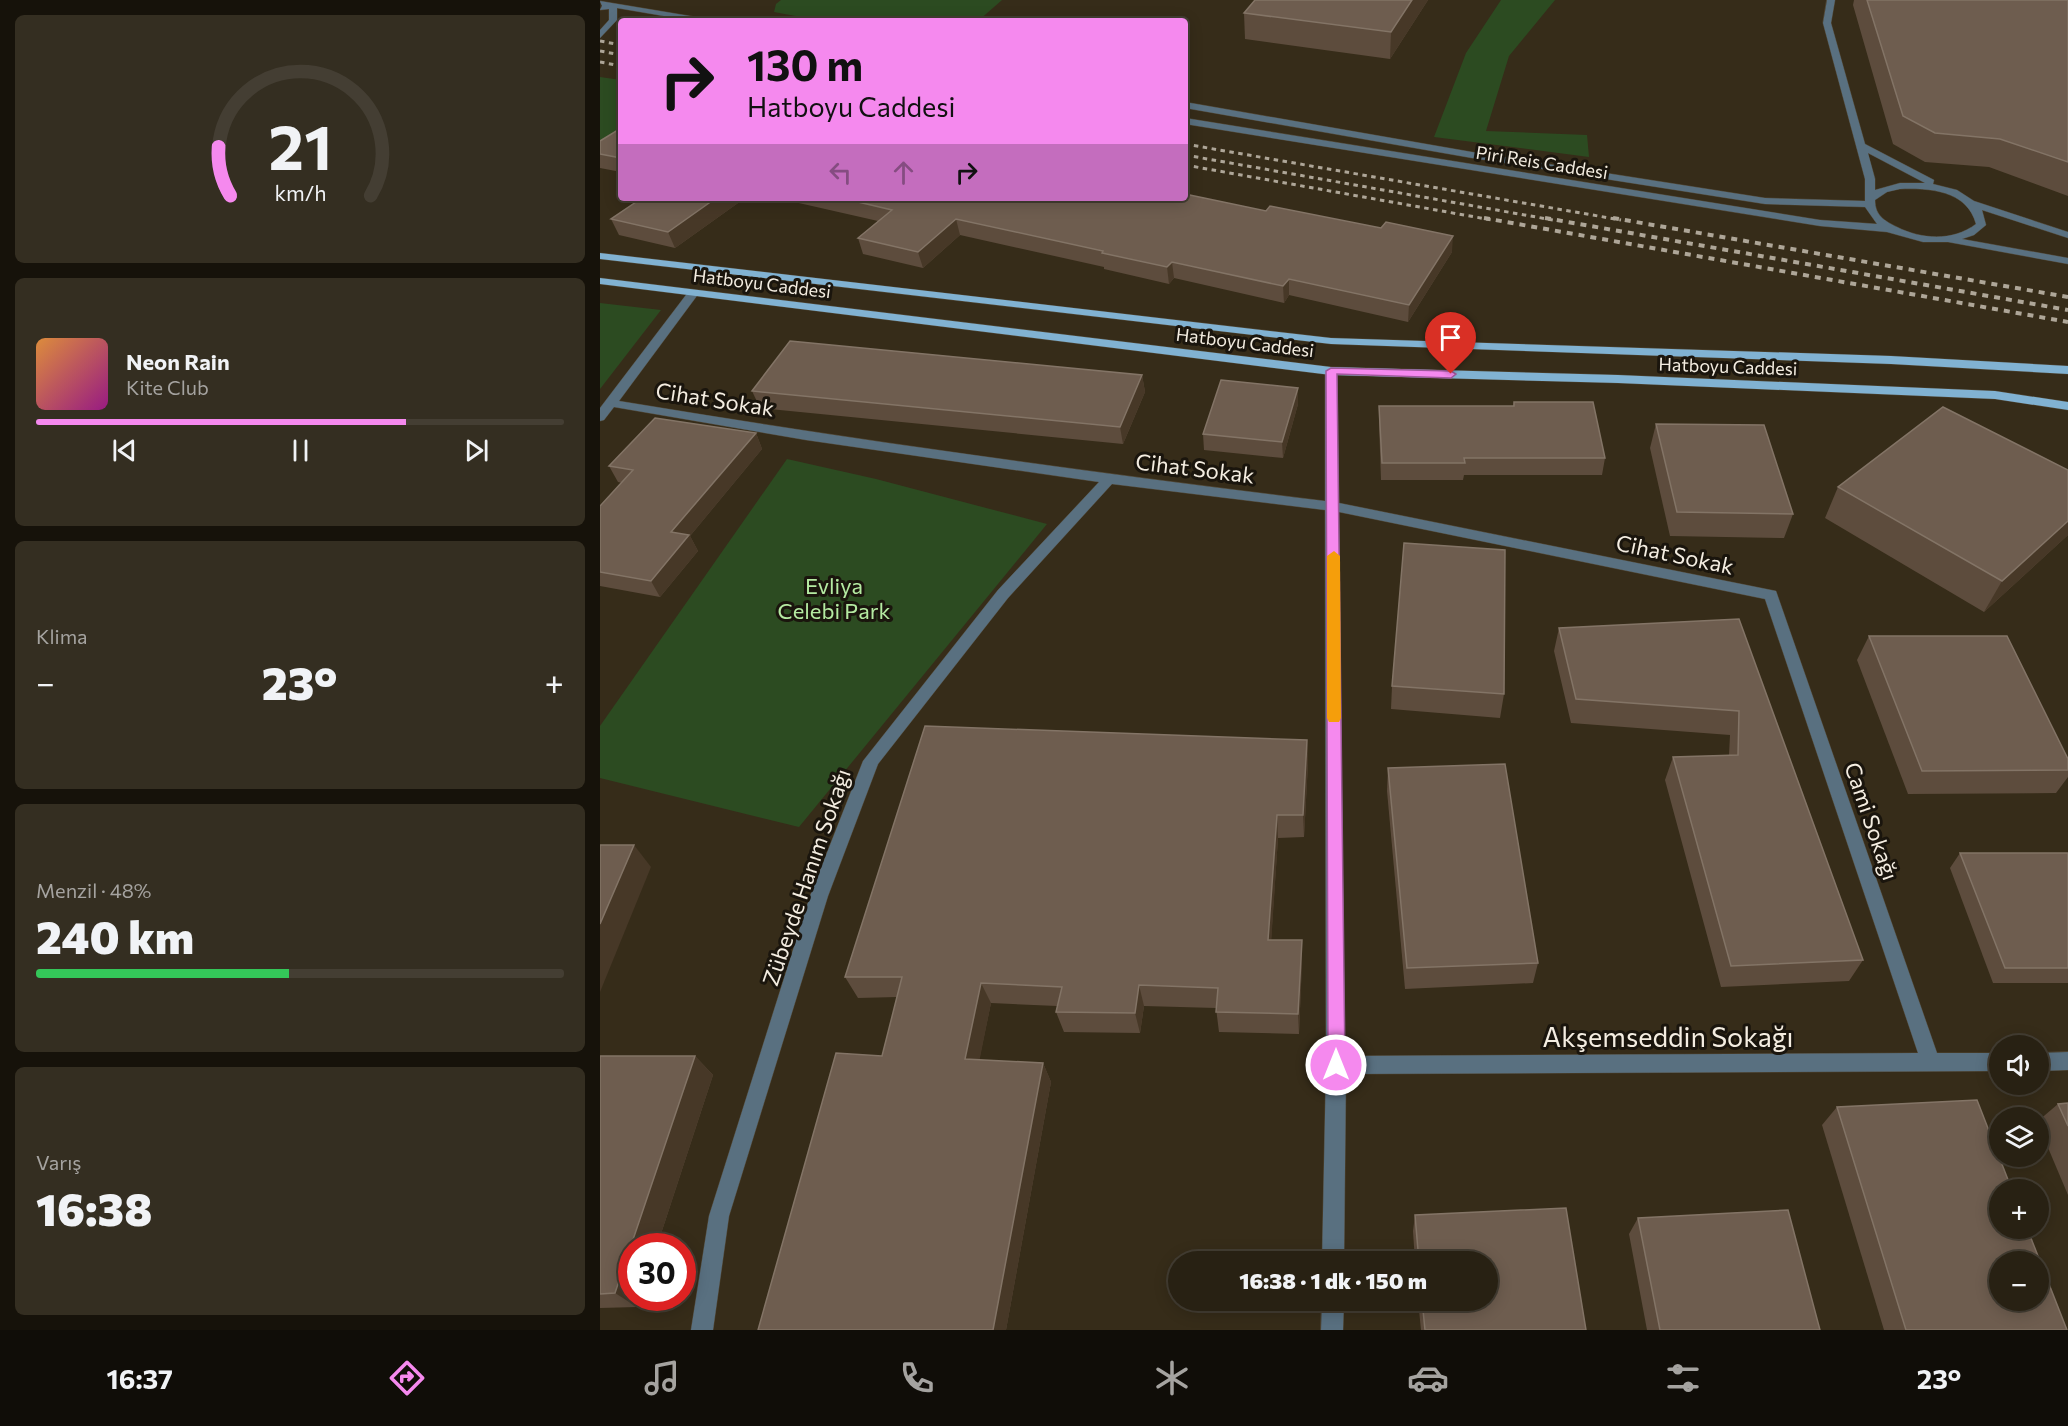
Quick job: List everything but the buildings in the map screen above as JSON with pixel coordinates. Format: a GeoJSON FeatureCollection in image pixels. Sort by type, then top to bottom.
{"type":"FeatureCollection","features":[{"type":"Feature","properties":{"kind":"main road","name":"Hatboyu Caddesi"},"geometry":{"type":"LineString","coordinates":[[600,256],[1331,341],[1891,360],[2068,370]]}},
{"type":"Feature","properties":{"kind":"main road","name":"Hatboyu Caddesi"},"geometry":{"type":"LineString","coordinates":[[600,281],[1331,371],[1618,379],[1995,395],[2068,406]]}},
{"type":"Feature","properties":{"kind":"street"},"geometry":{"type":"LineString","coordinates":[[1831,0],[1827,23],[1862,146],[1870,200],[1876,217],[1894,230]]}},
{"type":"Feature","properties":{"kind":"street"},"geometry":{"type":"LineString","coordinates":[[600,3],[690,18]]}},
{"type":"Feature","properties":{"kind":"street"},"geometry":{"type":"LineString","coordinates":[[600,9],[613,5]]}},
{"type":"Feature","properties":{"kind":"street"},"geometry":{"type":"LineString","coordinates":[[613,5],[617,20]]}},
{"type":"Feature","properties":{"kind":"street"},"geometry":{"type":"LineString","coordinates":[[600,17],[617,20]]}},
{"type":"Feature","properties":{"kind":"street"},"geometry":{"type":"LineString","coordinates":[[600,36],[617,20]]}},
{"type":"Feature","properties":{"kind":"street","name":"Piri Reis Caddesi"},"geometry":{"type":"LineString","coordinates":[[1188,106],[1472,155],[1764,201],[1870,200]]}},
{"type":"Feature","properties":{"kind":"street","name":"Piri Reis Caddesi"},"geometry":{"type":"LineString","coordinates":[[1188,121],[1820,223],[1894,230],[1928,239],[1947,240]]}},
{"type":"Feature","properties":{"kind":"street"},"geometry":{"type":"LineString","coordinates":[[1862,146],[1903,170],[1971,202],[2068,235]]}},
{"type":"Feature","properties":{"kind":"street"},"geometry":{"type":"LineString","coordinates":[[1870,200],[1890,187],[1904,185],[1951,192]]}},
{"type":"Feature","properties":{"kind":"street"},"geometry":{"type":"LineString","coordinates":[[1947,240],[1963,238],[1975,232],[1982,225],[1982,216],[1971,202]]}},
{"type":"Feature","properties":{"kind":"street"},"geometry":{"type":"LineString","coordinates":[[1947,240],[2068,261]]}},
{"type":"Feature","properties":{"kind":"street"},"geometry":{"type":"LineString","coordinates":[[600,417],[693,293]]}},
{"type":"Feature","properties":{"kind":"street"},"geometry":{"type":"LineString","coordinates":[[1331,371],[1336,1065],[1333,1251]]}},
{"type":"Feature","properties":{"kind":"street","name":"Cihat Sokak"},"geometry":{"type":"LineString","coordinates":[[611,403],[806,436],[1109,479],[1333,506],[1771,595]]}},
{"type":"Feature","properties":{"kind":"street","name":"Zübeyde Hanım Sokağı"},"geometry":{"type":"LineString","coordinates":[[702,1330],[718,1216],[819,896],[871,761],[1003,594],[1109,479]]}},
{"type":"Feature","properties":{"kind":"street","name":"Cami Sokağı"},"geometry":{"type":"LineString","coordinates":[[1771,595],[1931,1062]]}},
{"type":"Feature","properties":{"kind":"street"},"geometry":{"type":"LineString","coordinates":[[2049,1062],[2068,1061]]}},
{"type":"Feature","properties":{"kind":"street","name":"Akşemseddin Sokağı"},"geometry":{"type":"LineString","coordinates":[[1336,1065],[1989,1062]]}},
{"type":"Feature","properties":{"kind":"street"},"geometry":{"type":"LineString","coordinates":[[1332,1311],[1332,1330]]}},
{"type":"Feature","properties":{"kind":"green space"},"geometry":{"type":"Polygon","coordinates":[[[781,0],[1002,0],[981,18],[806,18],[774,12],[776,4],[781,0]]]}},
{"type":"Feature","properties":{"kind":"green space"},"geometry":{"type":"Polygon","coordinates":[[[1501,0],[1555,0],[1509,56],[1486,131],[1587,135],[1589,157],[1434,137],[1466,53],[1501,0]]]}},
{"type":"Feature","properties":{"kind":"green space"},"geometry":{"type":"Polygon","coordinates":[[[600,77],[618,80],[618,137],[600,152],[600,77]]]}},
{"type":"Feature","properties":{"kind":"green space"},"geometry":{"type":"Polygon","coordinates":[[[600,303],[661,310],[600,389],[600,303]]]}},
{"type":"Feature","properties":{"kind":"green space","name":"Evliya Celebi Park"},"geometry":{"type":"Polygon","coordinates":[[[787,459],[876,479],[1047,524],[799,827],[600,778],[600,726],[787,459]]]}},
{"type":"Feature","properties":{"kind":"railway"},"geometry":{"type":"LineString","coordinates":[[600,41],[618,44]]}},
{"type":"Feature","properties":{"kind":"railway"},"geometry":{"type":"LineString","coordinates":[[600,51],[618,54]]}},
{"type":"Feature","properties":{"kind":"railway"},"geometry":{"type":"LineString","coordinates":[[600,62],[618,65]]}},
{"type":"Feature","properties":{"kind":"railway"},"geometry":{"type":"LineString","coordinates":[[1188,145],[1621,220]]}},
{"type":"Feature","properties":{"kind":"railway"},"geometry":{"type":"LineString","coordinates":[[1188,156],[1553,220]]}},
{"type":"Feature","properties":{"kind":"railway"},"geometry":{"type":"LineString","coordinates":[[1188,166],[1492,220]]}},
{"type":"Feature","properties":{"kind":"railway"},"geometry":{"type":"LineString","coordinates":[[1484,218],[2068,322]]}},
{"type":"Feature","properties":{"kind":"railway"},"geometry":{"type":"LineString","coordinates":[[1545,218],[2068,310]]}},
{"type":"Feature","properties":{"kind":"railway"},"geometry":{"type":"LineString","coordinates":[[1613,218],[2068,297]]}},
{"type":"Feature","properties":{"kind":"slow traffic"},"geometry":{"type":"LineString","coordinates":[[1334,556],[1334,718]]}},
{"type":"Feature","properties":{"kind":"route"},"geometry":{"type":"LineString","coordinates":[[1336,1065],[1331,371],[1451,374]]}}]}
